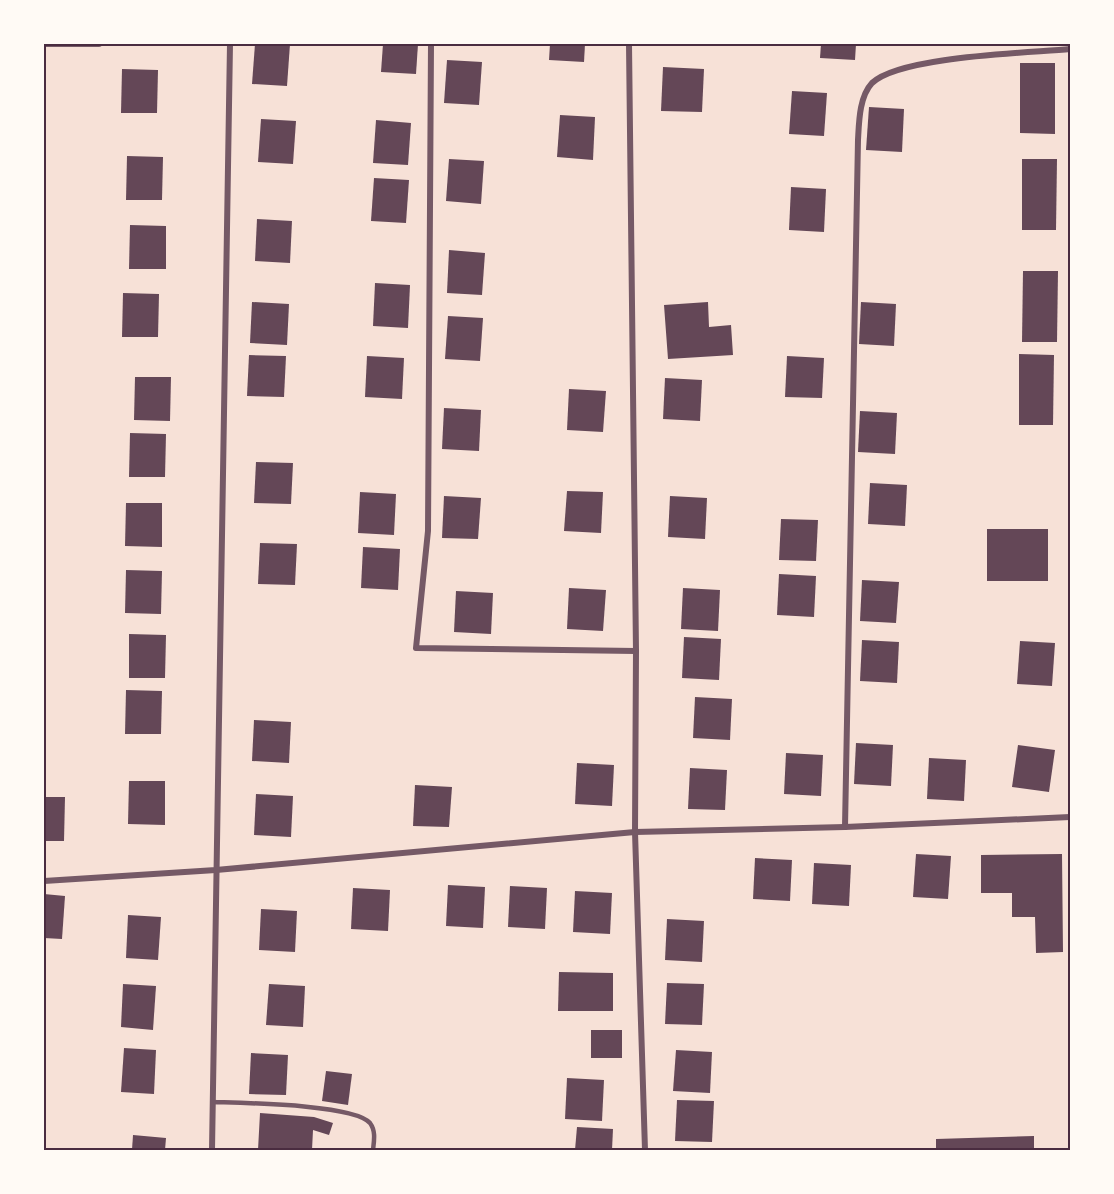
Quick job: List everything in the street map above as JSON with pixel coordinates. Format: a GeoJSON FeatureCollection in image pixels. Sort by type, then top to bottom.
{"type":"FeatureCollection","features":[{"type":"Feature","properties":{"kind":"street"},"geometry":{"type":"LineString","coordinates":[[44,44],[99,44]]}},
{"type":"Feature","properties":{"kind":"street"},"geometry":{"type":"LineString","coordinates":[[212,1150],[230,44]]}},
{"type":"Feature","properties":{"kind":"street"},"geometry":{"type":"LineString","coordinates":[[431,44],[428,531],[416,648],[636,651]]}},
{"type":"Feature","properties":{"kind":"street"},"geometry":{"type":"LineString","coordinates":[[629,44],[636,651],[635,832],[645,1150]]}},
{"type":"Feature","properties":{"kind":"street"},"geometry":{"type":"LineString","coordinates":[[845,827],[857,152],[861,105],[871,84],[886,73],[914,64],[1071,49]]}},
{"type":"Feature","properties":{"kind":"street"},"geometry":{"type":"LineString","coordinates":[[44,881],[216,870],[635,832],[845,827],[1071,817]]}},
{"type":"Feature","properties":{"kind":"lane"},"geometry":{"type":"LineString","coordinates":[[213,1102],[331,1110],[355,1115],[369,1122],[374,1131],[373,1150]]}},
{"type":"Feature","properties":{"kind":"building"},"geometry":{"type":"Polygon","coordinates":[[[255,44],[290,44],[287,86],[252,84],[255,44]]]}},
{"type":"Feature","properties":{"kind":"building"},"geometry":{"type":"Polygon","coordinates":[[[383,44],[418,44],[416,74],[381,72],[383,44]]]}},
{"type":"Feature","properties":{"kind":"building"},"geometry":{"type":"Polygon","coordinates":[[[550,44],[585,44],[584,62],[549,60],[550,44]]]}},
{"type":"Feature","properties":{"kind":"building"},"geometry":{"type":"Polygon","coordinates":[[[821,44],[856,44],[855,60],[820,58],[821,44]]]}},
{"type":"Feature","properties":{"kind":"building"},"geometry":{"type":"Polygon","coordinates":[[[447,60],[482,62],[479,105],[444,103],[447,60]]]}},
{"type":"Feature","properties":{"kind":"building"},"geometry":{"type":"Polygon","coordinates":[[[1020,63],[1055,63],[1055,134],[1020,133],[1020,63]]]}},
{"type":"Feature","properties":{"kind":"building"},"geometry":{"type":"Polygon","coordinates":[[[663,67],[704,69],[702,112],[661,111],[663,67]]]}},
{"type":"Feature","properties":{"kind":"building"},"geometry":{"type":"Polygon","coordinates":[[[122,69],[158,70],[157,113],[121,113],[122,69]]]}},
{"type":"Feature","properties":{"kind":"building"},"geometry":{"type":"Polygon","coordinates":[[[792,91],[827,93],[824,136],[789,134],[792,91]]]}},
{"type":"Feature","properties":{"kind":"building"},"geometry":{"type":"Polygon","coordinates":[[[869,107],[904,109],[902,152],[866,150],[869,107]]]}},
{"type":"Feature","properties":{"kind":"building"},"geometry":{"type":"Polygon","coordinates":[[[560,115],[595,117],[593,160],[557,157],[560,115]]]}},
{"type":"Feature","properties":{"kind":"building"},"geometry":{"type":"Polygon","coordinates":[[[261,119],[296,121],[293,164],[258,162],[261,119]]]}},
{"type":"Feature","properties":{"kind":"building"},"geometry":{"type":"Polygon","coordinates":[[[376,120],[411,123],[408,165],[373,163],[376,120]]]}},
{"type":"Feature","properties":{"kind":"building"},"geometry":{"type":"Polygon","coordinates":[[[127,156],[163,157],[162,200],[126,200],[127,156]]]}},
{"type":"Feature","properties":{"kind":"building"},"geometry":{"type":"Polygon","coordinates":[[[449,159],[484,161],[481,204],[446,201],[449,159]]]}},
{"type":"Feature","properties":{"kind":"building"},"geometry":{"type":"Polygon","coordinates":[[[1022,159],[1057,159],[1056,230],[1022,230],[1022,159]]]}},
{"type":"Feature","properties":{"kind":"building"},"geometry":{"type":"Polygon","coordinates":[[[374,178],[409,180],[406,223],[371,221],[374,178]]]}},
{"type":"Feature","properties":{"kind":"building"},"geometry":{"type":"Polygon","coordinates":[[[791,187],[826,189],[824,232],[789,230],[791,187]]]}},
{"type":"Feature","properties":{"kind":"building"},"geometry":{"type":"Polygon","coordinates":[[[257,219],[292,221],[290,263],[255,261],[257,219]]]}},
{"type":"Feature","properties":{"kind":"building"},"geometry":{"type":"Polygon","coordinates":[[[130,225],[166,226],[166,269],[129,269],[130,225]]]}},
{"type":"Feature","properties":{"kind":"building"},"geometry":{"type":"Polygon","coordinates":[[[449,250],[485,253],[482,295],[447,293],[449,250]]]}},
{"type":"Feature","properties":{"kind":"building"},"geometry":{"type":"Polygon","coordinates":[[[1023,271],[1058,271],[1057,342],[1022,342],[1023,271]]]}},
{"type":"Feature","properties":{"kind":"building"},"geometry":{"type":"Polygon","coordinates":[[[375,283],[410,285],[408,328],[373,326],[375,283]]]}},
{"type":"Feature","properties":{"kind":"building"},"geometry":{"type":"Polygon","coordinates":[[[123,293],[159,294],[158,337],[122,337],[123,293]]]}},
{"type":"Feature","properties":{"kind":"building"},"geometry":{"type":"Polygon","coordinates":[[[252,302],[289,304],[287,345],[250,343],[252,302]]]}},
{"type":"Feature","properties":{"kind":"building"},"geometry":{"type":"Polygon","coordinates":[[[708,302],[709,327],[731,325],[733,355],[668,359],[664,305],[708,302]]]}},
{"type":"Feature","properties":{"kind":"building"},"geometry":{"type":"Polygon","coordinates":[[[861,302],[896,304],[894,346],[859,344],[861,302]]]}},
{"type":"Feature","properties":{"kind":"building"},"geometry":{"type":"Polygon","coordinates":[[[448,316],[483,318],[480,361],[445,359],[448,316]]]}},
{"type":"Feature","properties":{"kind":"building"},"geometry":{"type":"Polygon","coordinates":[[[1019,354],[1054,355],[1053,425],[1019,425],[1019,354]]]}},
{"type":"Feature","properties":{"kind":"building"},"geometry":{"type":"Polygon","coordinates":[[[249,355],[286,356],[284,397],[247,396],[249,355]]]}},
{"type":"Feature","properties":{"kind":"building"},"geometry":{"type":"Polygon","coordinates":[[[367,356],[404,358],[402,399],[365,397],[367,356]]]}},
{"type":"Feature","properties":{"kind":"building"},"geometry":{"type":"Polygon","coordinates":[[[787,356],[824,358],[822,398],[785,397],[787,356]]]}},
{"type":"Feature","properties":{"kind":"building"},"geometry":{"type":"Polygon","coordinates":[[[135,377],[171,377],[170,421],[134,420],[135,377]]]}},
{"type":"Feature","properties":{"kind":"building"},"geometry":{"type":"Polygon","coordinates":[[[665,378],[702,380],[700,421],[663,419],[665,378]]]}},
{"type":"Feature","properties":{"kind":"building"},"geometry":{"type":"Polygon","coordinates":[[[569,389],[606,391],[603,432],[567,430],[569,389]]]}},
{"type":"Feature","properties":{"kind":"building"},"geometry":{"type":"Polygon","coordinates":[[[444,408],[481,410],[479,451],[442,449],[444,408]]]}},
{"type":"Feature","properties":{"kind":"building"},"geometry":{"type":"Polygon","coordinates":[[[860,411],[897,413],[895,454],[858,452],[860,411]]]}},
{"type":"Feature","properties":{"kind":"building"},"geometry":{"type":"Polygon","coordinates":[[[130,433],[166,434],[165,477],[129,477],[130,433]]]}},
{"type":"Feature","properties":{"kind":"building"},"geometry":{"type":"Polygon","coordinates":[[[256,462],[293,463],[291,504],[254,503],[256,462]]]}},
{"type":"Feature","properties":{"kind":"building"},"geometry":{"type":"Polygon","coordinates":[[[870,483],[907,485],[905,526],[868,524],[870,483]]]}},
{"type":"Feature","properties":{"kind":"building"},"geometry":{"type":"Polygon","coordinates":[[[567,491],[603,492],[601,533],[564,531],[567,491]]]}},
{"type":"Feature","properties":{"kind":"building"},"geometry":{"type":"Polygon","coordinates":[[[360,492],[396,494],[394,535],[358,533],[360,492]]]}},
{"type":"Feature","properties":{"kind":"building"},"geometry":{"type":"Polygon","coordinates":[[[444,496],[481,498],[478,539],[442,538],[444,496]]]}},
{"type":"Feature","properties":{"kind":"building"},"geometry":{"type":"Polygon","coordinates":[[[670,496],[707,498],[705,539],[668,537],[670,496]]]}},
{"type":"Feature","properties":{"kind":"building"},"geometry":{"type":"Polygon","coordinates":[[[126,503],[162,503],[162,547],[125,546],[126,503]]]}},
{"type":"Feature","properties":{"kind":"building"},"geometry":{"type":"Polygon","coordinates":[[[781,519],[818,520],[816,561],[779,560],[781,519]]]}},
{"type":"Feature","properties":{"kind":"building"},"geometry":{"type":"Polygon","coordinates":[[[987,529],[1048,529],[1048,581],[987,581],[987,529]]]}},
{"type":"Feature","properties":{"kind":"building"},"geometry":{"type":"Polygon","coordinates":[[[260,543],[297,544],[295,585],[258,584],[260,543]]]}},
{"type":"Feature","properties":{"kind":"building"},"geometry":{"type":"Polygon","coordinates":[[[363,547],[400,549],[398,590],[361,588],[363,547]]]}},
{"type":"Feature","properties":{"kind":"building"},"geometry":{"type":"Polygon","coordinates":[[[126,570],[162,571],[161,614],[125,613],[126,570]]]}},
{"type":"Feature","properties":{"kind":"building"},"geometry":{"type":"Polygon","coordinates":[[[779,574],[816,576],[814,617],[777,615],[779,574]]]}},
{"type":"Feature","properties":{"kind":"building"},"geometry":{"type":"Polygon","coordinates":[[[862,580],[899,582],[896,623],[860,621],[862,580]]]}},
{"type":"Feature","properties":{"kind":"building"},"geometry":{"type":"Polygon","coordinates":[[[569,588],[606,590],[603,631],[567,629],[569,588]]]}},
{"type":"Feature","properties":{"kind":"building"},"geometry":{"type":"Polygon","coordinates":[[[683,588],[720,590],[718,631],[681,629],[683,588]]]}},
{"type":"Feature","properties":{"kind":"building"},"geometry":{"type":"Polygon","coordinates":[[[456,591],[493,593],[491,634],[454,632],[456,591]]]}},
{"type":"Feature","properties":{"kind":"building"},"geometry":{"type":"Polygon","coordinates":[[[129,634],[166,635],[165,678],[129,678],[129,634]]]}},
{"type":"Feature","properties":{"kind":"building"},"geometry":{"type":"Polygon","coordinates":[[[684,637],[721,639],[719,680],[682,678],[684,637]]]}},
{"type":"Feature","properties":{"kind":"building"},"geometry":{"type":"Polygon","coordinates":[[[862,640],[899,642],[897,683],[860,681],[862,640]]]}},
{"type":"Feature","properties":{"kind":"building"},"geometry":{"type":"Polygon","coordinates":[[[1020,641],[1055,643],[1052,686],[1017,684],[1020,641]]]}},
{"type":"Feature","properties":{"kind":"building"},"geometry":{"type":"Polygon","coordinates":[[[126,690],[162,691],[161,734],[125,734],[126,690]]]}},
{"type":"Feature","properties":{"kind":"building"},"geometry":{"type":"Polygon","coordinates":[[[695,697],[732,699],[730,740],[693,738],[695,697]]]}},
{"type":"Feature","properties":{"kind":"building"},"geometry":{"type":"Polygon","coordinates":[[[254,720],[291,722],[289,763],[252,761],[254,720]]]}},
{"type":"Feature","properties":{"kind":"building"},"geometry":{"type":"Polygon","coordinates":[[[856,743],[893,745],[891,786],[854,784],[856,743]]]}},
{"type":"Feature","properties":{"kind":"building"},"geometry":{"type":"Polygon","coordinates":[[[1018,745],[1055,750],[1049,792],[1012,787],[1018,745]]]}},
{"type":"Feature","properties":{"kind":"building"},"geometry":{"type":"Polygon","coordinates":[[[786,753],[823,755],[821,796],[784,794],[786,753]]]}},
{"type":"Feature","properties":{"kind":"building"},"geometry":{"type":"Polygon","coordinates":[[[929,758],[966,760],[964,801],[927,799],[929,758]]]}},
{"type":"Feature","properties":{"kind":"building"},"geometry":{"type":"Polygon","coordinates":[[[577,763],[614,765],[612,806],[575,804],[577,763]]]}},
{"type":"Feature","properties":{"kind":"building"},"geometry":{"type":"Polygon","coordinates":[[[690,768],[727,770],[725,810],[688,809],[690,768]]]}},
{"type":"Feature","properties":{"kind":"building"},"geometry":{"type":"Polygon","coordinates":[[[129,781],[165,781],[165,825],[128,824],[129,781]]]}},
{"type":"Feature","properties":{"kind":"building"},"geometry":{"type":"Polygon","coordinates":[[[415,785],[452,787],[449,827],[413,826],[415,785]]]}},
{"type":"Feature","properties":{"kind":"building"},"geometry":{"type":"Polygon","coordinates":[[[256,794],[293,796],[291,837],[254,835],[256,794]]]}},
{"type":"Feature","properties":{"kind":"building"},"geometry":{"type":"Polygon","coordinates":[[[44,797],[65,797],[64,841],[44,841],[44,797]]]}},
{"type":"Feature","properties":{"kind":"building"},"geometry":{"type":"Polygon","coordinates":[[[916,854],[951,856],[948,899],[913,897],[916,854]]]}},
{"type":"Feature","properties":{"kind":"building"},"geometry":{"type":"Polygon","coordinates":[[[1062,854],[1063,952],[1036,953],[1035,917],[1012,917],[1012,893],[981,893],[981,855],[1062,854]]]}},
{"type":"Feature","properties":{"kind":"building"},"geometry":{"type":"Polygon","coordinates":[[[755,858],[792,860],[790,901],[753,899],[755,858]]]}},
{"type":"Feature","properties":{"kind":"building"},"geometry":{"type":"Polygon","coordinates":[[[814,863],[851,865],[849,906],[812,904],[814,863]]]}},
{"type":"Feature","properties":{"kind":"building"},"geometry":{"type":"Polygon","coordinates":[[[448,885],[485,887],[483,928],[446,926],[448,885]]]}},
{"type":"Feature","properties":{"kind":"building"},"geometry":{"type":"Polygon","coordinates":[[[510,886],[547,888],[545,929],[508,927],[510,886]]]}},
{"type":"Feature","properties":{"kind":"building"},"geometry":{"type":"Polygon","coordinates":[[[353,888],[390,890],[388,931],[351,929],[353,888]]]}},
{"type":"Feature","properties":{"kind":"building"},"geometry":{"type":"Polygon","coordinates":[[[575,891],[612,893],[610,934],[573,932],[575,891]]]}},
{"type":"Feature","properties":{"kind":"building"},"geometry":{"type":"Polygon","coordinates":[[[44,894],[65,896],[62,939],[44,938],[44,894]]]}},
{"type":"Feature","properties":{"kind":"building"},"geometry":{"type":"Polygon","coordinates":[[[261,909],[297,911],[295,952],[259,950],[261,909]]]}},
{"type":"Feature","properties":{"kind":"building"},"geometry":{"type":"Polygon","coordinates":[[[128,915],[161,917],[158,960],[126,958],[128,915]]]}},
{"type":"Feature","properties":{"kind":"building"},"geometry":{"type":"Polygon","coordinates":[[[667,919],[704,921],[702,962],[665,960],[667,919]]]}},
{"type":"Feature","properties":{"kind":"building"},"geometry":{"type":"Polygon","coordinates":[[[559,972],[613,973],[613,1011],[558,1011],[559,972]]]}},
{"type":"Feature","properties":{"kind":"building"},"geometry":{"type":"Polygon","coordinates":[[[667,983],[704,984],[702,1025],[665,1024],[667,983]]]}},
{"type":"Feature","properties":{"kind":"building"},"geometry":{"type":"Polygon","coordinates":[[[123,984],[156,986],[153,1030],[121,1027],[123,984]]]}},
{"type":"Feature","properties":{"kind":"building"},"geometry":{"type":"Polygon","coordinates":[[[269,984],[305,986],[303,1027],[266,1025],[269,984]]]}},
{"type":"Feature","properties":{"kind":"building"},"geometry":{"type":"Polygon","coordinates":[[[591,1030],[622,1030],[622,1058],[591,1058],[591,1030]]]}},
{"type":"Feature","properties":{"kind":"building"},"geometry":{"type":"Polygon","coordinates":[[[124,1048],[156,1050],[154,1094],[121,1092],[124,1048]]]}},
{"type":"Feature","properties":{"kind":"building"},"geometry":{"type":"Polygon","coordinates":[[[676,1050],[712,1052],[710,1093],[673,1091],[676,1050]]]}},
{"type":"Feature","properties":{"kind":"building"},"geometry":{"type":"Polygon","coordinates":[[[251,1053],[288,1055],[286,1095],[249,1094],[251,1053]]]}},
{"type":"Feature","properties":{"kind":"building"},"geometry":{"type":"Polygon","coordinates":[[[326,1071],[352,1074],[348,1105],[322,1101],[326,1071]]]}},
{"type":"Feature","properties":{"kind":"building"},"geometry":{"type":"Polygon","coordinates":[[[567,1078],[604,1080],[602,1121],[565,1119],[567,1078]]]}},
{"type":"Feature","properties":{"kind":"building"},"geometry":{"type":"Polygon","coordinates":[[[677,1100],[714,1101],[712,1142],[675,1141],[677,1100]]]}},
{"type":"Feature","properties":{"kind":"building"},"geometry":{"type":"Polygon","coordinates":[[[260,1113],[314,1117],[333,1123],[329,1135],[313,1130],[312,1150],[258,1150],[260,1113]]]}},
{"type":"Feature","properties":{"kind":"building"},"geometry":{"type":"Polygon","coordinates":[[[577,1127],[613,1129],[612,1150],[575,1150],[577,1127]]]}},
{"type":"Feature","properties":{"kind":"building"},"geometry":{"type":"Polygon","coordinates":[[[133,1135],[166,1138],[165,1150],[132,1150],[133,1135]]]}},
{"type":"Feature","properties":{"kind":"building"},"geometry":{"type":"Polygon","coordinates":[[[1034,1136],[1034,1150],[936,1150],[936,1139],[1034,1136]]]}}]}
